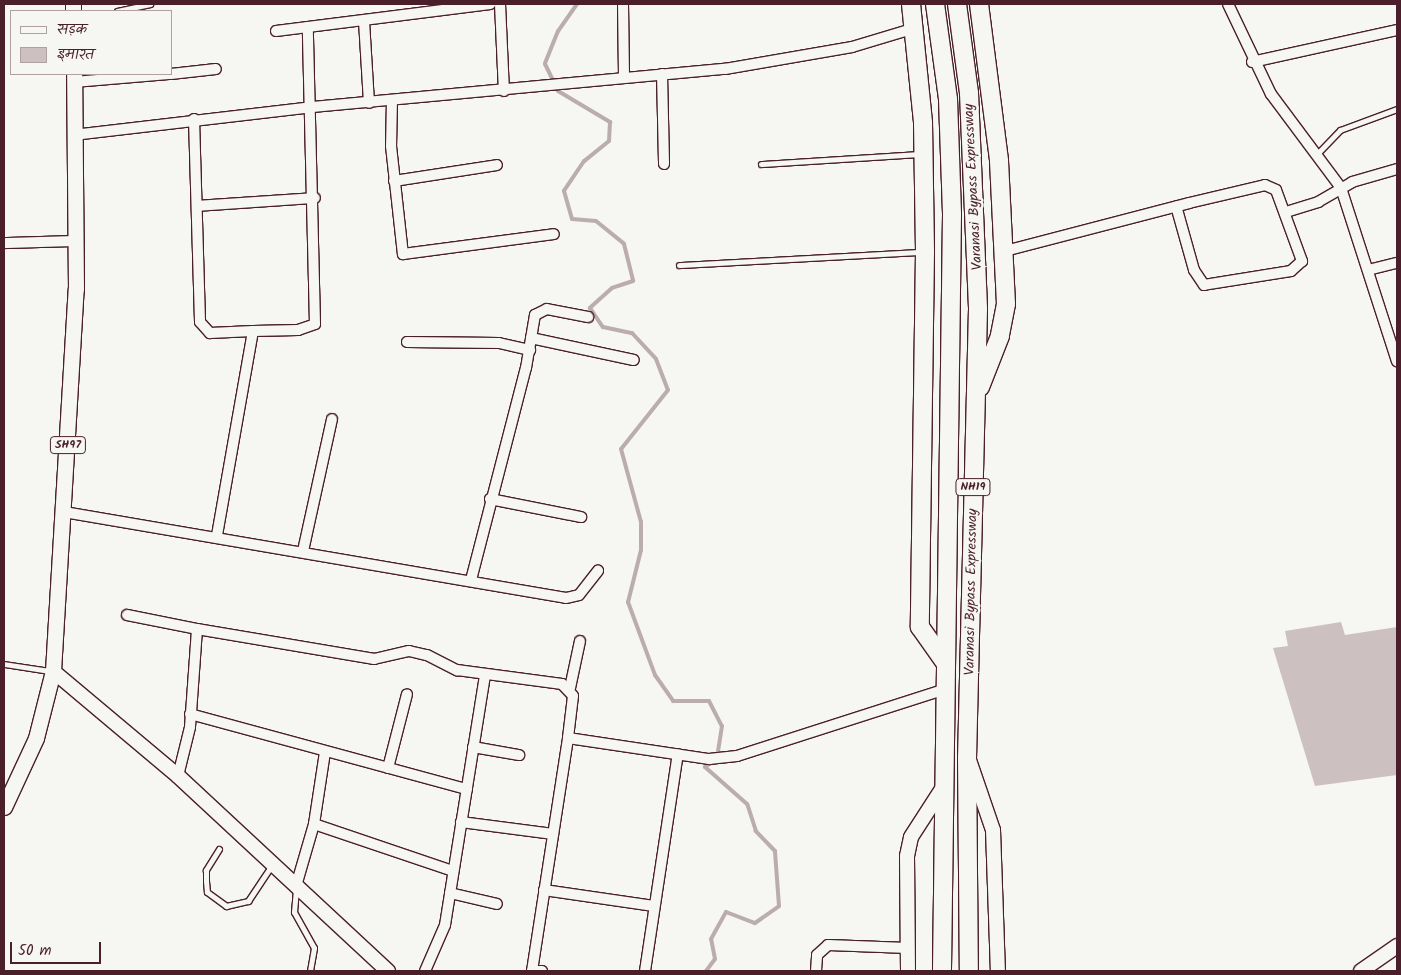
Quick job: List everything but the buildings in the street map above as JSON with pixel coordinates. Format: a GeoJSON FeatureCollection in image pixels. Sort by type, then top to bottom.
{"type":"FeatureCollection","features":[{"type":"Feature","properties":{"kind":"highway"},"geometry":{"type":"LineString","coordinates":[[911,4],[915,28],[923,154],[925,252],[920,627],[944,661]]}},
{"type":"Feature","properties":{"kind":"highway","name":"Varanasi Bypass Expressway"},"geometry":{"type":"LineString","coordinates":[[935,4],[948,99],[952,215],[943,690],[942,971]]}},
{"type":"Feature","properties":{"kind":"highway","name":"Varanasi Bypass Expressway"},"geometry":{"type":"LineString","coordinates":[[957,4],[969,93],[976,218],[975,400],[967,757],[969,971]]}},
{"type":"Feature","properties":{"kind":"highway"},"geometry":{"type":"LineString","coordinates":[[975,400],[1005,318],[1005,251],[999,161],[979,4]]}},
{"type":"Feature","properties":{"kind":"main road","name":"SH97"},"geometry":{"type":"LineString","coordinates":[[4,807],[36,738],[53,671],[64,512],[77,241],[74,78]]}},
{"type":"Feature","properties":{"kind":"street"},"geometry":{"type":"LineString","coordinates":[[276,31],[490,4]]}},
{"type":"Feature","properties":{"kind":"street"},"geometry":{"type":"LineString","coordinates":[[500,4],[504,91]]}},
{"type":"Feature","properties":{"kind":"street"},"geometry":{"type":"LineString","coordinates":[[622,4],[624,78]]}},
{"type":"Feature","properties":{"kind":"street"},"geometry":{"type":"LineString","coordinates":[[1228,4],[1252,62],[1340,188],[1397,361]]}},
{"type":"Feature","properties":{"kind":"street"},"geometry":{"type":"LineString","coordinates":[[364,21],[369,103]]}},
{"type":"Feature","properties":{"kind":"street"},"geometry":{"type":"LineString","coordinates":[[194,119],[200,322],[210,333],[298,330],[315,324],[312,107],[308,27]]}},
{"type":"Feature","properties":{"kind":"street"},"geometry":{"type":"LineString","coordinates":[[74,135],[194,119],[504,91],[564,83],[662,74],[852,47],[915,28]]}},
{"type":"Feature","properties":{"kind":"street"},"geometry":{"type":"LineString","coordinates":[[1252,62],[1397,30]]}},
{"type":"Feature","properties":{"kind":"street"},"geometry":{"type":"LineString","coordinates":[[172,74],[216,69]]}},
{"type":"Feature","properties":{"kind":"street"},"geometry":{"type":"LineString","coordinates":[[662,74],[664,164]]}},
{"type":"Feature","properties":{"kind":"street"},"geometry":{"type":"LineString","coordinates":[[74,78],[146,75]]}},
{"type":"Feature","properties":{"kind":"street"},"geometry":{"type":"LineString","coordinates":[[392,100],[394,181],[403,254],[554,234]]}},
{"type":"Feature","properties":{"kind":"street"},"geometry":{"type":"LineString","coordinates":[[394,181],[496,165]]}},
{"type":"Feature","properties":{"kind":"street"},"geometry":{"type":"LineString","coordinates":[[1286,212],[1318,202],[1340,188],[1397,169]]}},
{"type":"Feature","properties":{"kind":"street"},"geometry":{"type":"LineString","coordinates":[[1005,251],[1176,206],[1265,185],[1276,190],[1286,212],[1302,254],[1299,268],[1208,286],[1198,281],[1176,206]]}},
{"type":"Feature","properties":{"kind":"street"},"geometry":{"type":"LineString","coordinates":[[197,206],[314,198]]}},
{"type":"Feature","properties":{"kind":"street"},"geometry":{"type":"LineString","coordinates":[[4,243],[77,241]]}},
{"type":"Feature","properties":{"kind":"street"},"geometry":{"type":"LineString","coordinates":[[1368,270],[1397,263]]}},
{"type":"Feature","properties":{"kind":"street"},"geometry":{"type":"LineString","coordinates":[[471,580],[490,499],[530,350],[535,315],[540,310],[588,317]]}},
{"type":"Feature","properties":{"kind":"street"},"geometry":{"type":"LineString","coordinates":[[217,536],[253,331]]}},
{"type":"Feature","properties":{"kind":"street"},"geometry":{"type":"LineString","coordinates":[[531,338],[634,360]]}},
{"type":"Feature","properties":{"kind":"street"},"geometry":{"type":"LineString","coordinates":[[407,342],[499,343],[530,350]]}},
{"type":"Feature","properties":{"kind":"street"},"geometry":{"type":"LineString","coordinates":[[303,551],[332,419]]}},
{"type":"Feature","properties":{"kind":"street"},"geometry":{"type":"LineString","coordinates":[[490,499],[581,517]]}},
{"type":"Feature","properties":{"kind":"street"},"geometry":{"type":"LineString","coordinates":[[64,512],[217,536],[566,598],[579,595],[598,571]]}},
{"type":"Feature","properties":{"kind":"street"},"geometry":{"type":"LineString","coordinates":[[127,615],[197,629],[374,659],[409,651],[428,654],[457,670],[570,688]]}},
{"type":"Feature","properties":{"kind":"street"},"geometry":{"type":"LineString","coordinates":[[178,776],[190,714],[197,629]]}},
{"type":"Feature","properties":{"kind":"street"},"geometry":{"type":"LineString","coordinates":[[542,971],[532,970],[573,704],[570,688],[580,640]]}},
{"type":"Feature","properties":{"kind":"street"},"geometry":{"type":"LineString","coordinates":[[53,671],[178,776],[388,971]]}},
{"type":"Feature","properties":{"kind":"street"},"geometry":{"type":"LineString","coordinates":[[424,971],[441,938],[454,871],[485,674]]}},
{"type":"Feature","properties":{"kind":"street"},"geometry":{"type":"LineString","coordinates":[[568,738],[722,759],[943,690]]}},
{"type":"Feature","properties":{"kind":"street"},"geometry":{"type":"LineString","coordinates":[[388,768],[407,694]]}},
{"type":"Feature","properties":{"kind":"street"},"geometry":{"type":"LineString","coordinates":[[190,714],[467,789]]}},
{"type":"Feature","properties":{"kind":"street"},"geometry":{"type":"LineString","coordinates":[[473,747],[520,755]]}},
{"type":"Feature","properties":{"kind":"street"},"geometry":{"type":"LineString","coordinates":[[296,886],[314,824],[325,752]]}},
{"type":"Feature","properties":{"kind":"street"},"geometry":{"type":"LineString","coordinates":[[644,971],[678,754]]}},
{"type":"Feature","properties":{"kind":"street"},"geometry":{"type":"LineString","coordinates":[[967,757],[994,830],[998,971]]}},
{"type":"Feature","properties":{"kind":"street"},"geometry":{"type":"LineString","coordinates":[[908,971],[911,838],[942,789]]}},
{"type":"Feature","properties":{"kind":"street"},"geometry":{"type":"LineString","coordinates":[[461,822],[553,834]]}},
{"type":"Feature","properties":{"kind":"street"},"geometry":{"type":"LineString","coordinates":[[314,824],[454,871]]}},
{"type":"Feature","properties":{"kind":"street"},"geometry":{"type":"LineString","coordinates":[[544,890],[654,906]]}},
{"type":"Feature","properties":{"kind":"street"},"geometry":{"type":"LineString","coordinates":[[450,893],[497,904]]}},
{"type":"Feature","properties":{"kind":"street"},"geometry":{"type":"LineString","coordinates":[[816,971],[817,955],[828,945],[908,948]]}},
{"type":"Feature","properties":{"kind":"street"},"geometry":{"type":"LineString","coordinates":[[1361,971],[1397,946]]}},
{"type":"Feature","properties":{"kind":"lane"},"geometry":{"type":"LineString","coordinates":[[122,10],[150,4]]}},
{"type":"Feature","properties":{"kind":"lane"},"geometry":{"type":"LineString","coordinates":[[1316,155],[1340,130],[1397,108]]}},
{"type":"Feature","properties":{"kind":"lane"},"geometry":{"type":"LineString","coordinates":[[761,164],[923,154]]}},
{"type":"Feature","properties":{"kind":"lane"},"geometry":{"type":"LineString","coordinates":[[680,264],[925,252]]}},
{"type":"Feature","properties":{"kind":"lane"},"geometry":{"type":"LineString","coordinates":[[4,664],[53,671]]}},
{"type":"Feature","properties":{"kind":"lane"},"geometry":{"type":"LineString","coordinates":[[219,849],[206,870],[207,892],[226,906],[248,901],[273,864]]}},
{"type":"Feature","properties":{"kind":"lane"},"geometry":{"type":"LineString","coordinates":[[296,886],[294,912],[314,948],[310,971]]}},
{"type":"Feature","properties":{"kind":"waterway"},"geometry":{"type":"LineString","coordinates":[[577,4],[558,31],[545,64],[558,91],[610,122],[609,141],[584,161],[564,191],[572,219],[596,221],[624,244],[633,281],[612,288],[590,308],[603,327],[632,333],[656,359],[668,390],[621,449],[641,522],[641,550],[628,602],[655,675],[673,701],[709,701],[722,726],[717,757]]}},
{"type":"Feature","properties":{"kind":"waterway"},"geometry":{"type":"LineString","coordinates":[[706,971],[715,959],[711,939],[726,912],[755,923],[779,906],[775,851],[756,831],[747,804],[705,767],[712,762]]}}]}
